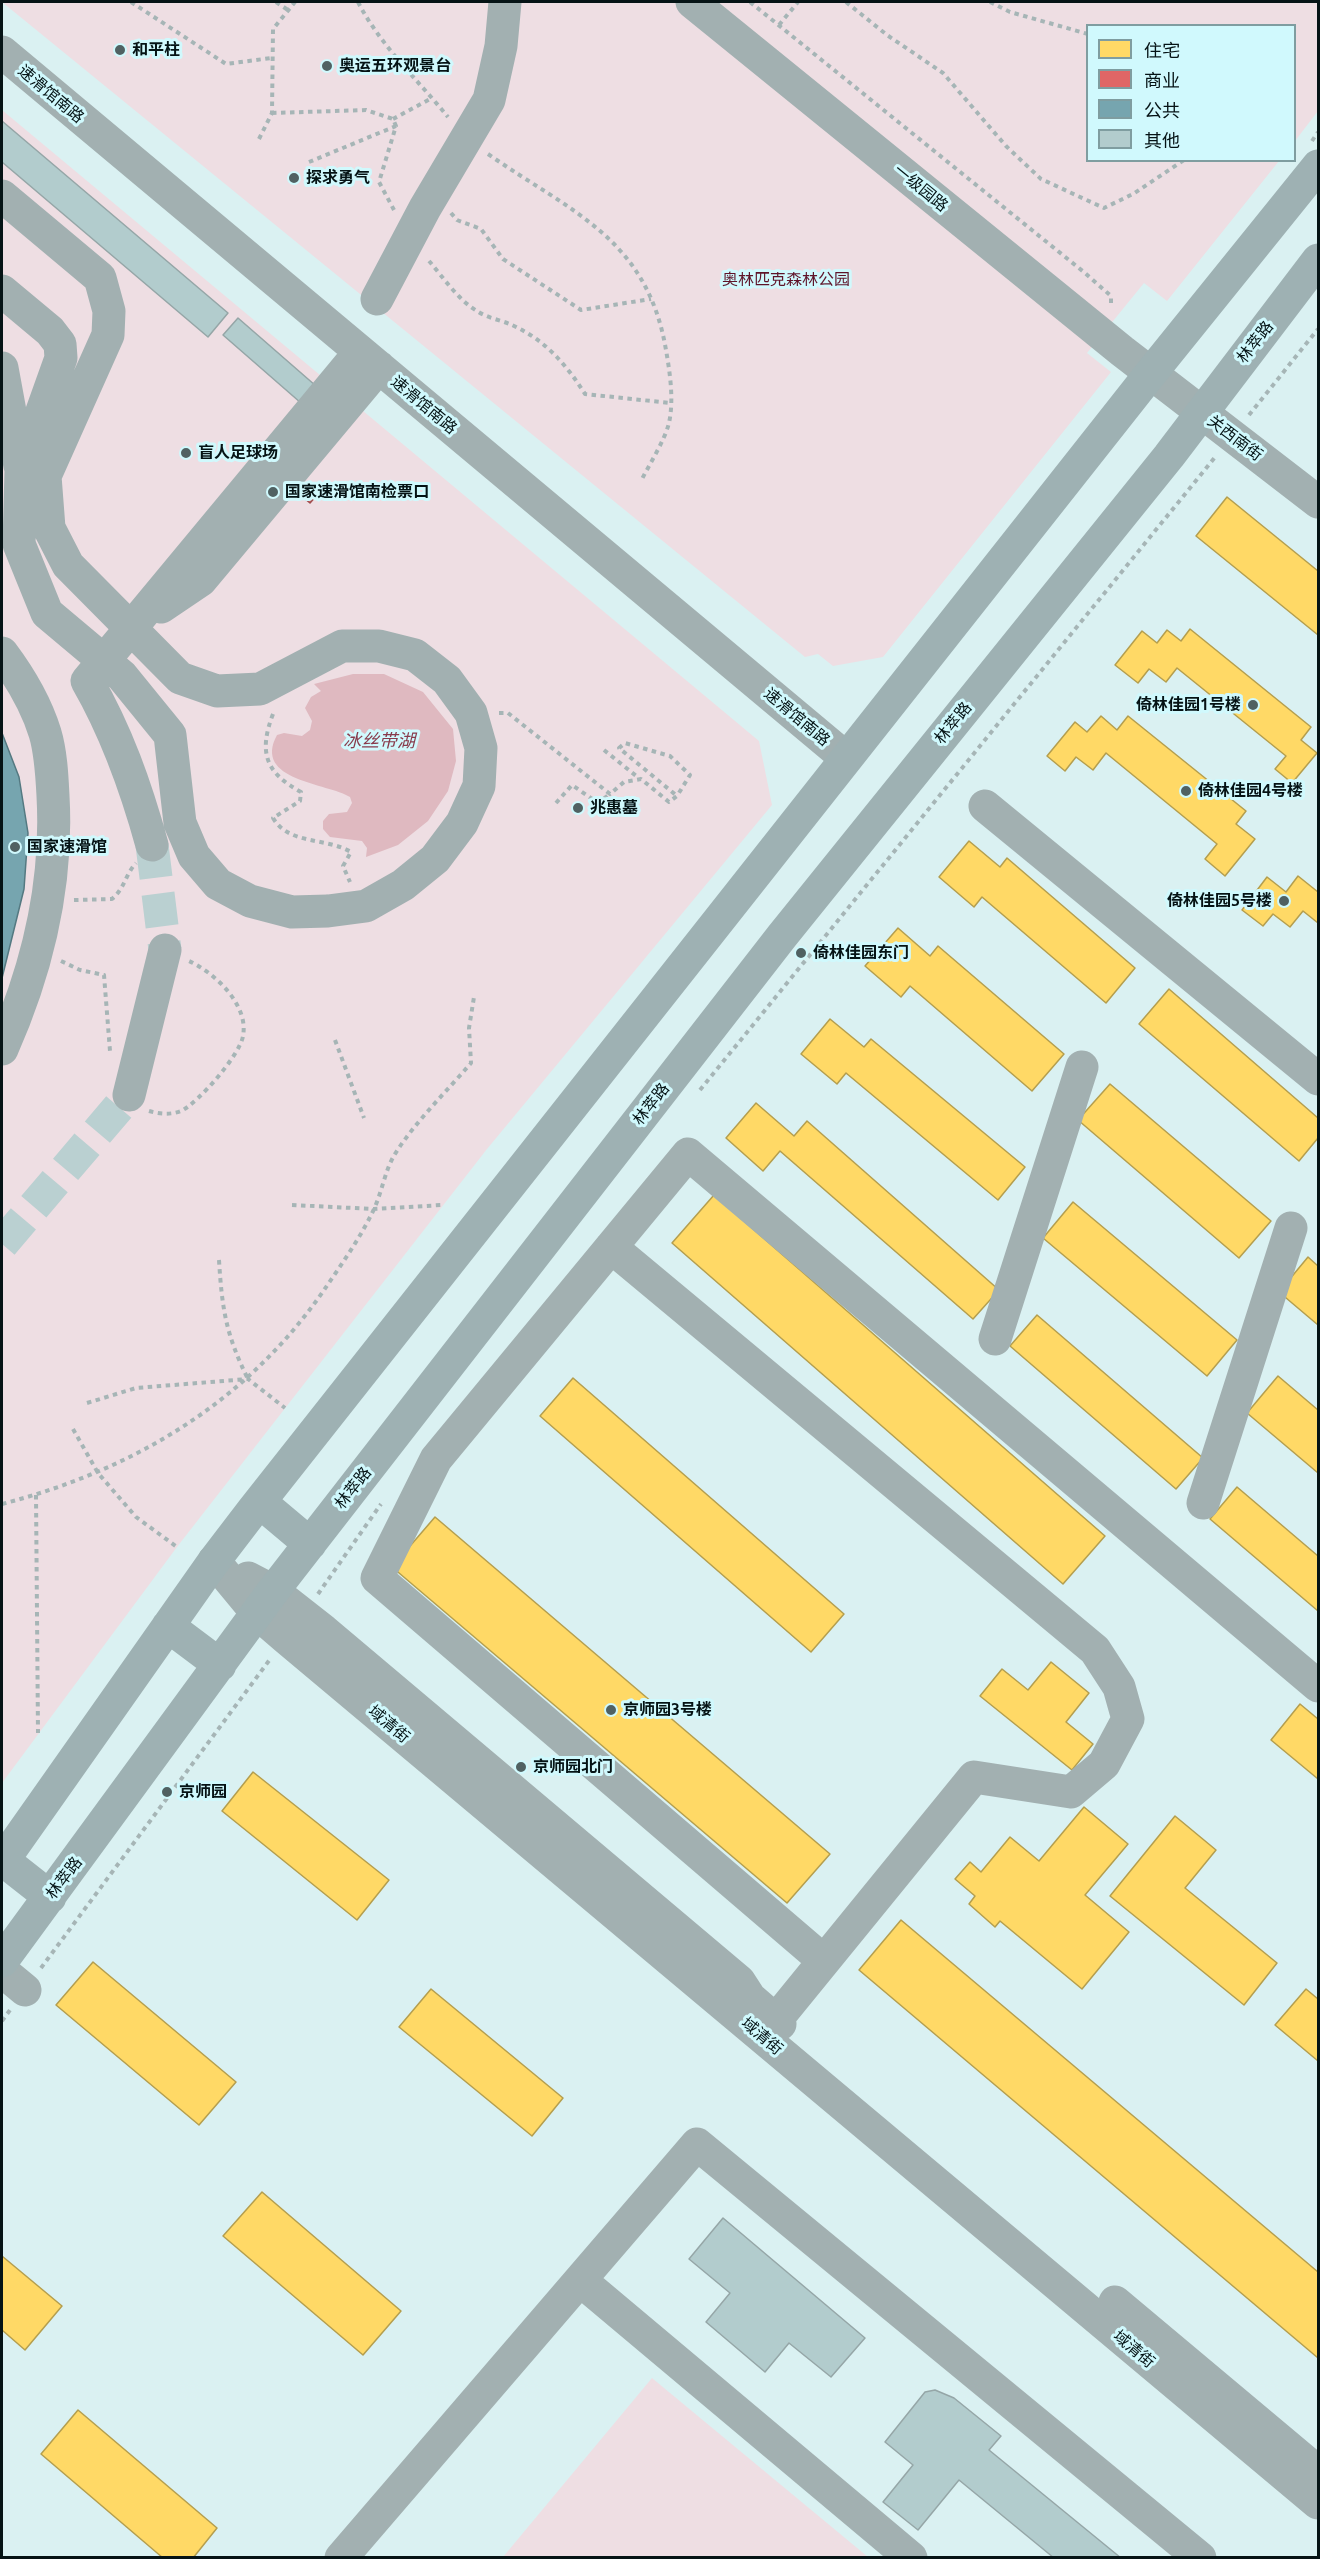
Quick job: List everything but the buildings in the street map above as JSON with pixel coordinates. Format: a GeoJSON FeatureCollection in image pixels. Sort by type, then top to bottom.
{"type":"FeatureCollection","features":[{"type":"Feature","properties":{"kind":"main road"},"geometry":{"type":"LineString","coordinates":[[50,1897],[2,1861],[168,1626],[197,1553],[260,1502],[846,758],[1318,166]]}},
{"type":"Feature","properties":{"kind":"main road","name":"林萃路"},"geometry":{"type":"LineString","coordinates":[[2,1961],[265,1602],[775,945],[1169,456],[1200,412],[1318,260]]}},
{"type":"Feature","properties":{"kind":"main road"},"geometry":{"type":"LineString","coordinates":[[260,1502],[310,1544]]}},
{"type":"Feature","properties":{"kind":"main road"},"geometry":{"type":"LineString","coordinates":[[168,1626],[220,1665]]}},
{"type":"Feature","properties":{"kind":"street"},"geometry":{"type":"LineString","coordinates":[[376,299],[409,237],[489,100],[501,46],[505,2]]}},
{"type":"Feature","properties":{"kind":"street","name":"一级园路"},"geometry":{"type":"LineString","coordinates":[[692,2],[1151,373]]}},
{"type":"Feature","properties":{"kind":"street","name":"速滑馆南路"},"geometry":{"type":"LineString","coordinates":[[2,52],[846,758]]}},
{"type":"Feature","properties":{"kind":"street"},"geometry":{"type":"LineString","coordinates":[[2,196],[100,278],[109,311],[108,335],[45,476],[49,528],[68,565],[180,678],[217,691],[260,689],[342,646],[379,646],[415,655],[447,680],[471,713],[481,748],[479,786],[462,823],[435,859],[403,885],[366,906],[328,911],[292,912],[250,901],[218,884],[194,856],[180,823],[170,735],[122,675],[47,613],[19,544],[21,470],[61,358],[60,344],[50,331],[2,291]]}},
{"type":"Feature","properties":{"kind":"street"},"geometry":{"type":"LineString","coordinates":[[145,853],[122,752],[106,713],[87,681],[130,628],[201,580],[369,360]]}},
{"type":"Feature","properties":{"kind":"street"},"geometry":{"type":"LineString","coordinates":[[2,368],[8,428],[21,470]]}},
{"type":"Feature","properties":{"kind":"street","name":"关西南街"},"geometry":{"type":"LineString","coordinates":[[1151,373],[1318,502]]}},
{"type":"Feature","properties":{"kind":"street"},"geometry":{"type":"LineString","coordinates":[[8,428],[45,400]]}},
{"type":"Feature","properties":{"kind":"street"},"geometry":{"type":"LineString","coordinates":[[2,653],[24,686],[46,734],[54,817],[49,897],[39,950],[20,1007],[2,1049]]}},
{"type":"Feature","properties":{"kind":"street"},"geometry":{"type":"LineString","coordinates":[[985,806],[1318,1079]]}},
{"type":"Feature","properties":{"kind":"street"},"geometry":{"type":"LineString","coordinates":[[135,1102],[165,950]]}},
{"type":"Feature","properties":{"kind":"street"},"geometry":{"type":"LineString","coordinates":[[995,1340],[1082,1066]]}},
{"type":"Feature","properties":{"kind":"street"},"geometry":{"type":"LineString","coordinates":[[824,1961],[377,1578],[436,1459],[688,1154],[1318,1686]]}},
{"type":"Feature","properties":{"kind":"street"},"geometry":{"type":"LineString","coordinates":[[1203,1503],[1290,1228]]}},
{"type":"Feature","properties":{"kind":"street"},"geometry":{"type":"LineString","coordinates":[[611,1247],[1095,1650],[1119,1687],[1128,1719],[1104,1764],[1071,1792],[974,1777],[776,2020]]}},
{"type":"Feature","properties":{"kind":"street","name":"域清街"},"geometry":{"type":"LineString","coordinates":[[197,1553],[265,1602],[730,1973],[739,1981],[750,1998],[1318,2472]]}},
{"type":"Feature","properties":{"kind":"street","name":"域清街"},"geometry":{"type":"LineString","coordinates":[[265,1602],[1318,2503]]}},
{"type":"Feature","properties":{"kind":"street"},"geometry":{"type":"LineString","coordinates":[[341,2558],[697,2144],[1200,2558]]}},
{"type":"Feature","properties":{"kind":"street"},"geometry":{"type":"LineString","coordinates":[[580,2280],[911,2558]]}},
{"type":"Feature","properties":{"kind":"path"},"geometry":{"type":"LineString","coordinates":[[131,2],[226,64],[271,58]]}},
{"type":"Feature","properties":{"kind":"path"},"geometry":{"type":"LineString","coordinates":[[276,2],[288,10]]}},
{"type":"Feature","properties":{"kind":"path"},"geometry":{"type":"LineString","coordinates":[[259,139],[272,113],[273,30],[295,2]]}},
{"type":"Feature","properties":{"kind":"path"},"geometry":{"type":"LineString","coordinates":[[358,2],[367,19],[398,60],[466,138],[594,225],[625,254],[645,282],[663,330],[671,378],[669,423],[641,481]]}},
{"type":"Feature","properties":{"kind":"path"},"geometry":{"type":"LineString","coordinates":[[750,2],[1111,296],[1110,341]]}},
{"type":"Feature","properties":{"kind":"path"},"geometry":{"type":"LineString","coordinates":[[779,25],[798,2]]}},
{"type":"Feature","properties":{"kind":"path"},"geometry":{"type":"LineString","coordinates":[[846,2],[887,35],[943,73],[1006,146],[1041,179],[1104,208],[1133,194],[1181,162]]}},
{"type":"Feature","properties":{"kind":"path"},"geometry":{"type":"LineString","coordinates":[[990,2],[1010,12],[1086,33]]}},
{"type":"Feature","properties":{"kind":"path"},"geometry":{"type":"LineString","coordinates":[[272,113],[366,110],[393,119],[433,98]]}},
{"type":"Feature","properties":{"kind":"path"},"geometry":{"type":"LineString","coordinates":[[393,119],[396,126],[379,182],[409,237],[453,289],[477,311],[512,324],[540,339],[568,368],[585,394],[670,403]]}},
{"type":"Feature","properties":{"kind":"path"},"geometry":{"type":"LineString","coordinates":[[309,162],[396,126]]}},
{"type":"Feature","properties":{"kind":"path"},"geometry":{"type":"LineString","coordinates":[[434,193],[457,220],[481,229],[503,259],[581,310],[651,299]]}},
{"type":"Feature","properties":{"kind":"path"},"geometry":{"type":"LineString","coordinates":[[276,707],[264,746],[272,771],[283,782],[301,792],[300,801],[273,818],[280,830],[300,838],[339,846],[351,852],[344,866],[349,882],[380,898]]}},
{"type":"Feature","properties":{"kind":"path"},"geometry":{"type":"LineString","coordinates":[[471,713],[508,713],[610,794]]}},
{"type":"Feature","properties":{"kind":"path"},"geometry":{"type":"LineString","coordinates":[[604,750],[669,802],[677,796],[690,775],[670,756],[625,743],[619,748],[677,796]]}},
{"type":"Feature","properties":{"kind":"path"},"geometry":{"type":"LineString","coordinates":[[556,803],[572,784],[598,803],[624,782],[640,779]]}},
{"type":"Feature","properties":{"kind":"path"},"geometry":{"type":"LineString","coordinates":[[49,897],[87,901],[112,899],[123,889],[131,869],[145,853]]}},
{"type":"Feature","properties":{"kind":"path"},"geometry":{"type":"LineString","coordinates":[[39,950],[80,970],[104,975],[111,1056]]}},
{"type":"Feature","properties":{"kind":"path"},"geometry":{"type":"LineString","coordinates":[[135,1102],[162,1114],[182,1110],[216,1078],[243,1039],[240,1011],[226,989],[200,966],[165,950]]}},
{"type":"Feature","properties":{"kind":"path"},"geometry":{"type":"LineString","coordinates":[[2,1504],[36,1495],[98,1473],[149,1448],[192,1422],[248,1379],[323,1291],[374,1209],[395,1154],[471,1063],[469,1028],[474,997]]}},
{"type":"Feature","properties":{"kind":"path"},"geometry":{"type":"LineString","coordinates":[[335,1040],[364,1118]]}},
{"type":"Feature","properties":{"kind":"path"},"geometry":{"type":"LineString","coordinates":[[292,1205],[374,1209],[442,1205]]}},
{"type":"Feature","properties":{"kind":"path"},"geometry":{"type":"LineString","coordinates":[[219,1260],[221,1300],[231,1344],[248,1379],[285,1408]]}},
{"type":"Feature","properties":{"kind":"path"},"geometry":{"type":"LineString","coordinates":[[87,1403],[136,1388],[248,1379]]}},
{"type":"Feature","properties":{"kind":"path"},"geometry":{"type":"LineString","coordinates":[[73,1429],[98,1473],[136,1517],[197,1553]]}},
{"type":"Feature","properties":{"kind":"path"},"geometry":{"type":"LineString","coordinates":[[36,1495],[38,1733]]}},
{"type":"Feature","properties":{"kind":"green space","name":"奥林匹克森林公园"},"geometry":{"type":"Polygon","coordinates":[[[2,2],[1318,2],[1318,111],[1296,140],[1296,24],[1086,24],[1086,162],[1278,162],[1167,301],[1144,283],[1087,353],[1111,372],[883,657],[833,666],[818,654],[805,657],[2,2]]]}},
{"type":"Feature","properties":{"kind":"green space","name":"国家速滑馆"},"geometry":{"type":"Polygon","coordinates":[[[2,110],[759,741],[772,805],[487,1149],[177,1547],[2,1783],[2,110]]]}},
{"type":"Feature","properties":{"kind":"green space"},"geometry":{"type":"Polygon","coordinates":[[[652,2378],[868,2557],[503,2557],[652,2378]]]}},
{"type":"Feature","properties":{"kind":"water","name":"冰丝带湖"},"geometry":{"type":"Polygon","coordinates":[[[353,674],[384,674],[423,692],[453,729],[456,761],[448,791],[428,821],[398,845],[366,857],[367,848],[362,841],[330,837],[323,829],[323,821],[329,814],[347,812],[352,803],[350,797],[296,778],[283,771],[275,762],[272,750],[277,735],[284,733],[302,736],[310,730],[312,721],[305,708],[311,697],[321,691],[314,684],[353,674]]]}},
{"type":"Feature","properties":{"kind":"tunnel"},"geometry":{"type":"LineString","coordinates":[[152,845],[165,950]]}},
{"type":"Feature","properties":{"kind":"tunnel"},"geometry":{"type":"LineString","coordinates":[[2,1244],[129,1095]]}},
{"type":"Feature","properties":{"kind":"place","name":"和平柱"},"geometry":{"type":"Point","coordinates":[120,50]}},
{"type":"Feature","properties":{"kind":"place","name":"奥运五环观景台"},"geometry":{"type":"Point","coordinates":[327,66]}},
{"type":"Feature","properties":{"kind":"place","name":"探求勇气"},"geometry":{"type":"Point","coordinates":[294,178]}},
{"type":"Feature","properties":{"kind":"place","name":"盲人足球场"},"geometry":{"type":"Point","coordinates":[186,453]}},
{"type":"Feature","properties":{"kind":"place","name":"国家速滑馆南检票口"},"geometry":{"type":"Point","coordinates":[273,492]}},
{"type":"Feature","properties":{"kind":"place","name":"倚林佳园1号楼"},"geometry":{"type":"Point","coordinates":[1253,705]}},
{"type":"Feature","properties":{"kind":"place","name":"倚林佳园4号楼"},"geometry":{"type":"Point","coordinates":[1186,791]}},
{"type":"Feature","properties":{"kind":"place","name":"兆惠墓"},"geometry":{"type":"Point","coordinates":[578,808]}},
{"type":"Feature","properties":{"kind":"place","name":"国家速滑馆"},"geometry":{"type":"Point","coordinates":[15,847]}},
{"type":"Feature","properties":{"kind":"place","name":"倚林佳园5号楼"},"geometry":{"type":"Point","coordinates":[1284,901]}},
{"type":"Feature","properties":{"kind":"place","name":"倚林佳园东门"},"geometry":{"type":"Point","coordinates":[801,953]}},
{"type":"Feature","properties":{"kind":"place","name":"京师园3号楼"},"geometry":{"type":"Point","coordinates":[611,1710]}},
{"type":"Feature","properties":{"kind":"place","name":"京师园北门"},"geometry":{"type":"Point","coordinates":[521,1767]}},
{"type":"Feature","properties":{"kind":"place","name":"京师园"},"geometry":{"type":"Point","coordinates":[167,1792]}}]}
